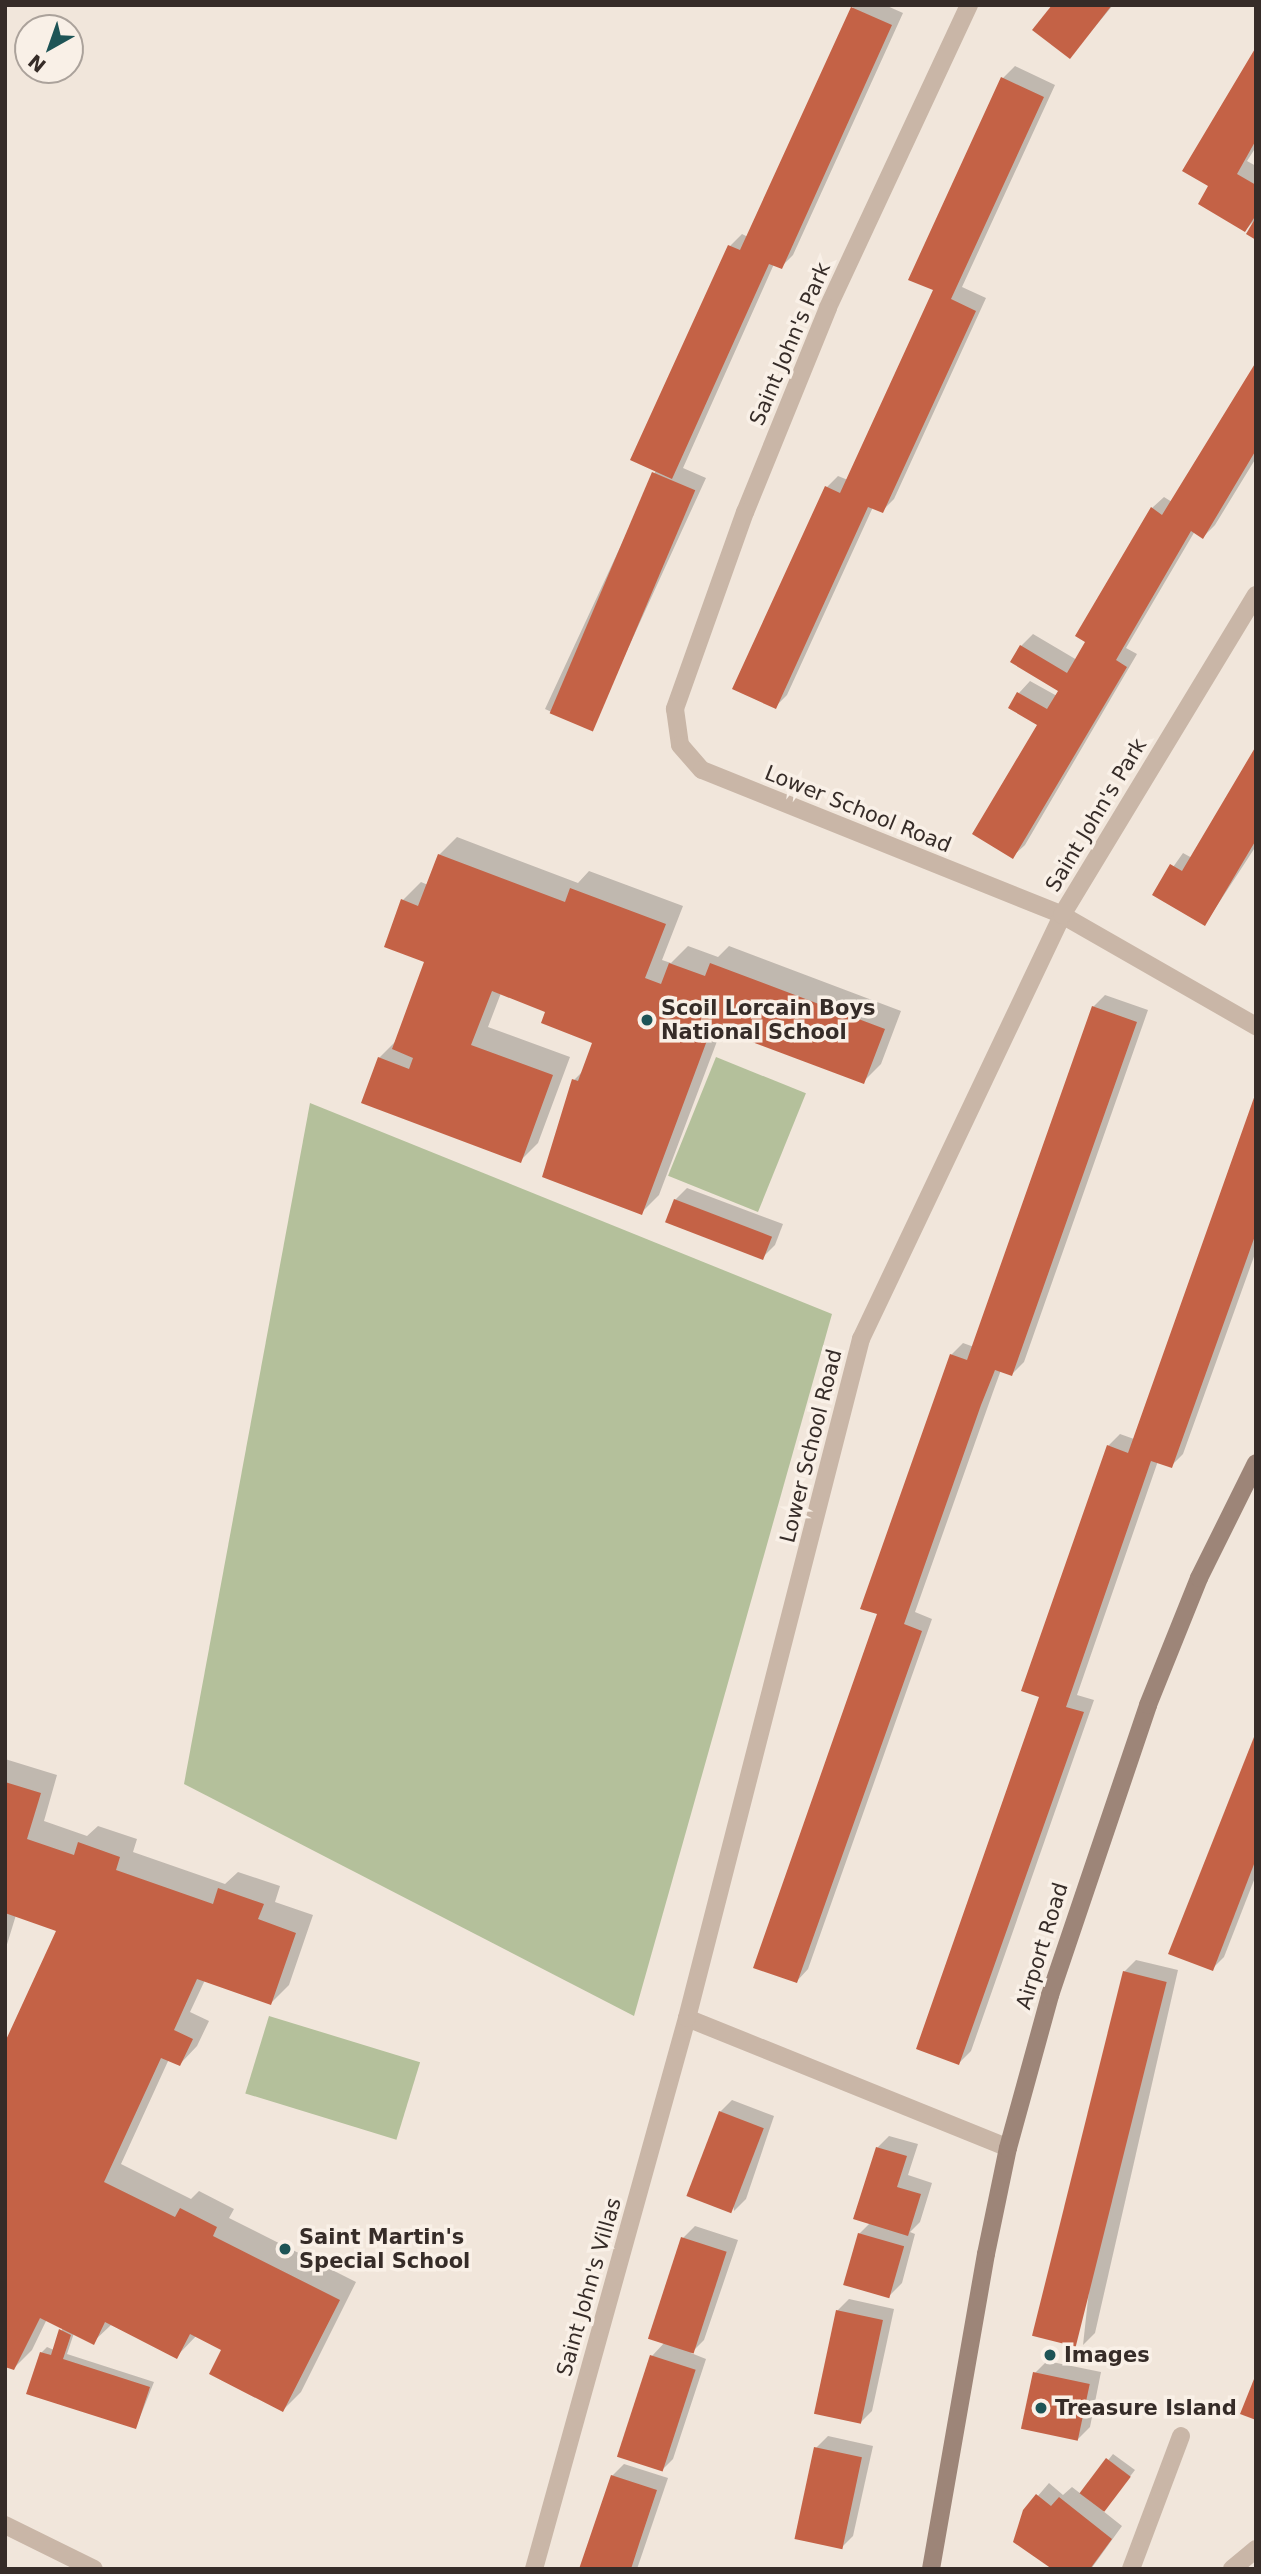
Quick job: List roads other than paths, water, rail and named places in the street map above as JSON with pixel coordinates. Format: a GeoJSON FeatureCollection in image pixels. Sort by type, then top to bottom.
{"type":"FeatureCollection","features":[{"type":"Feature","properties":{"kind":"main road","name":"Airport Road"},"geometry":{"type":"LineString","coordinates":[[931,2569],[1008,2148],[1050,1995],[1120,1784],[1199,1578],[1256,1463]]}},
{"type":"Feature","properties":{"kind":"street","name":"Saint John's Park"},"geometry":{"type":"LineString","coordinates":[[675,709],[746,512],[828,308],[969,5]]}},
{"type":"Feature","properties":{"kind":"street","name":"Saint John's Park"},"geometry":{"type":"LineString","coordinates":[[1062,915],[1256,594]]}},
{"type":"Feature","properties":{"kind":"street","name":"Lower School Road"},"geometry":{"type":"LineString","coordinates":[[675,709],[680,745],[702,770],[1062,915],[1256,1026]]}},
{"type":"Feature","properties":{"kind":"street","name":"Lower School Road"},"geometry":{"type":"LineString","coordinates":[[687,2018],[861,1339],[1062,915]]}},
{"type":"Feature","properties":{"kind":"street"},"geometry":{"type":"LineString","coordinates":[[687,2018],[1008,2148]]}},
{"type":"Feature","properties":{"kind":"street","name":"Saint John's Villas"},"geometry":{"type":"LineString","coordinates":[[534,2569],[687,2018]]}},
{"type":"Feature","properties":{"kind":"street"},"geometry":{"type":"LineString","coordinates":[[1130,2569],[1181,2436]]}},
{"type":"Feature","properties":{"kind":"street"},"geometry":{"type":"LineString","coordinates":[[5,2525],[94,2569]]}},
{"type":"Feature","properties":{"kind":"street"},"geometry":{"type":"LineString","coordinates":[[1232,2569],[1256,2549]]}},
{"type":"Feature","properties":{"kind":"place","name":"Scoil Lorcain Boys National School"},"geometry":{"type":"Point","coordinates":[647,1020]}},
{"type":"Feature","properties":{"kind":"place","name":"Saint Martin's Special School"},"geometry":{"type":"Point","coordinates":[285,2249]}},
{"type":"Feature","properties":{"kind":"place","name":"Images"},"geometry":{"type":"Point","coordinates":[1050,2355]}},
{"type":"Feature","properties":{"kind":"place","name":"Treasure Island"},"geometry":{"type":"Point","coordinates":[1041,2408]}}]}
